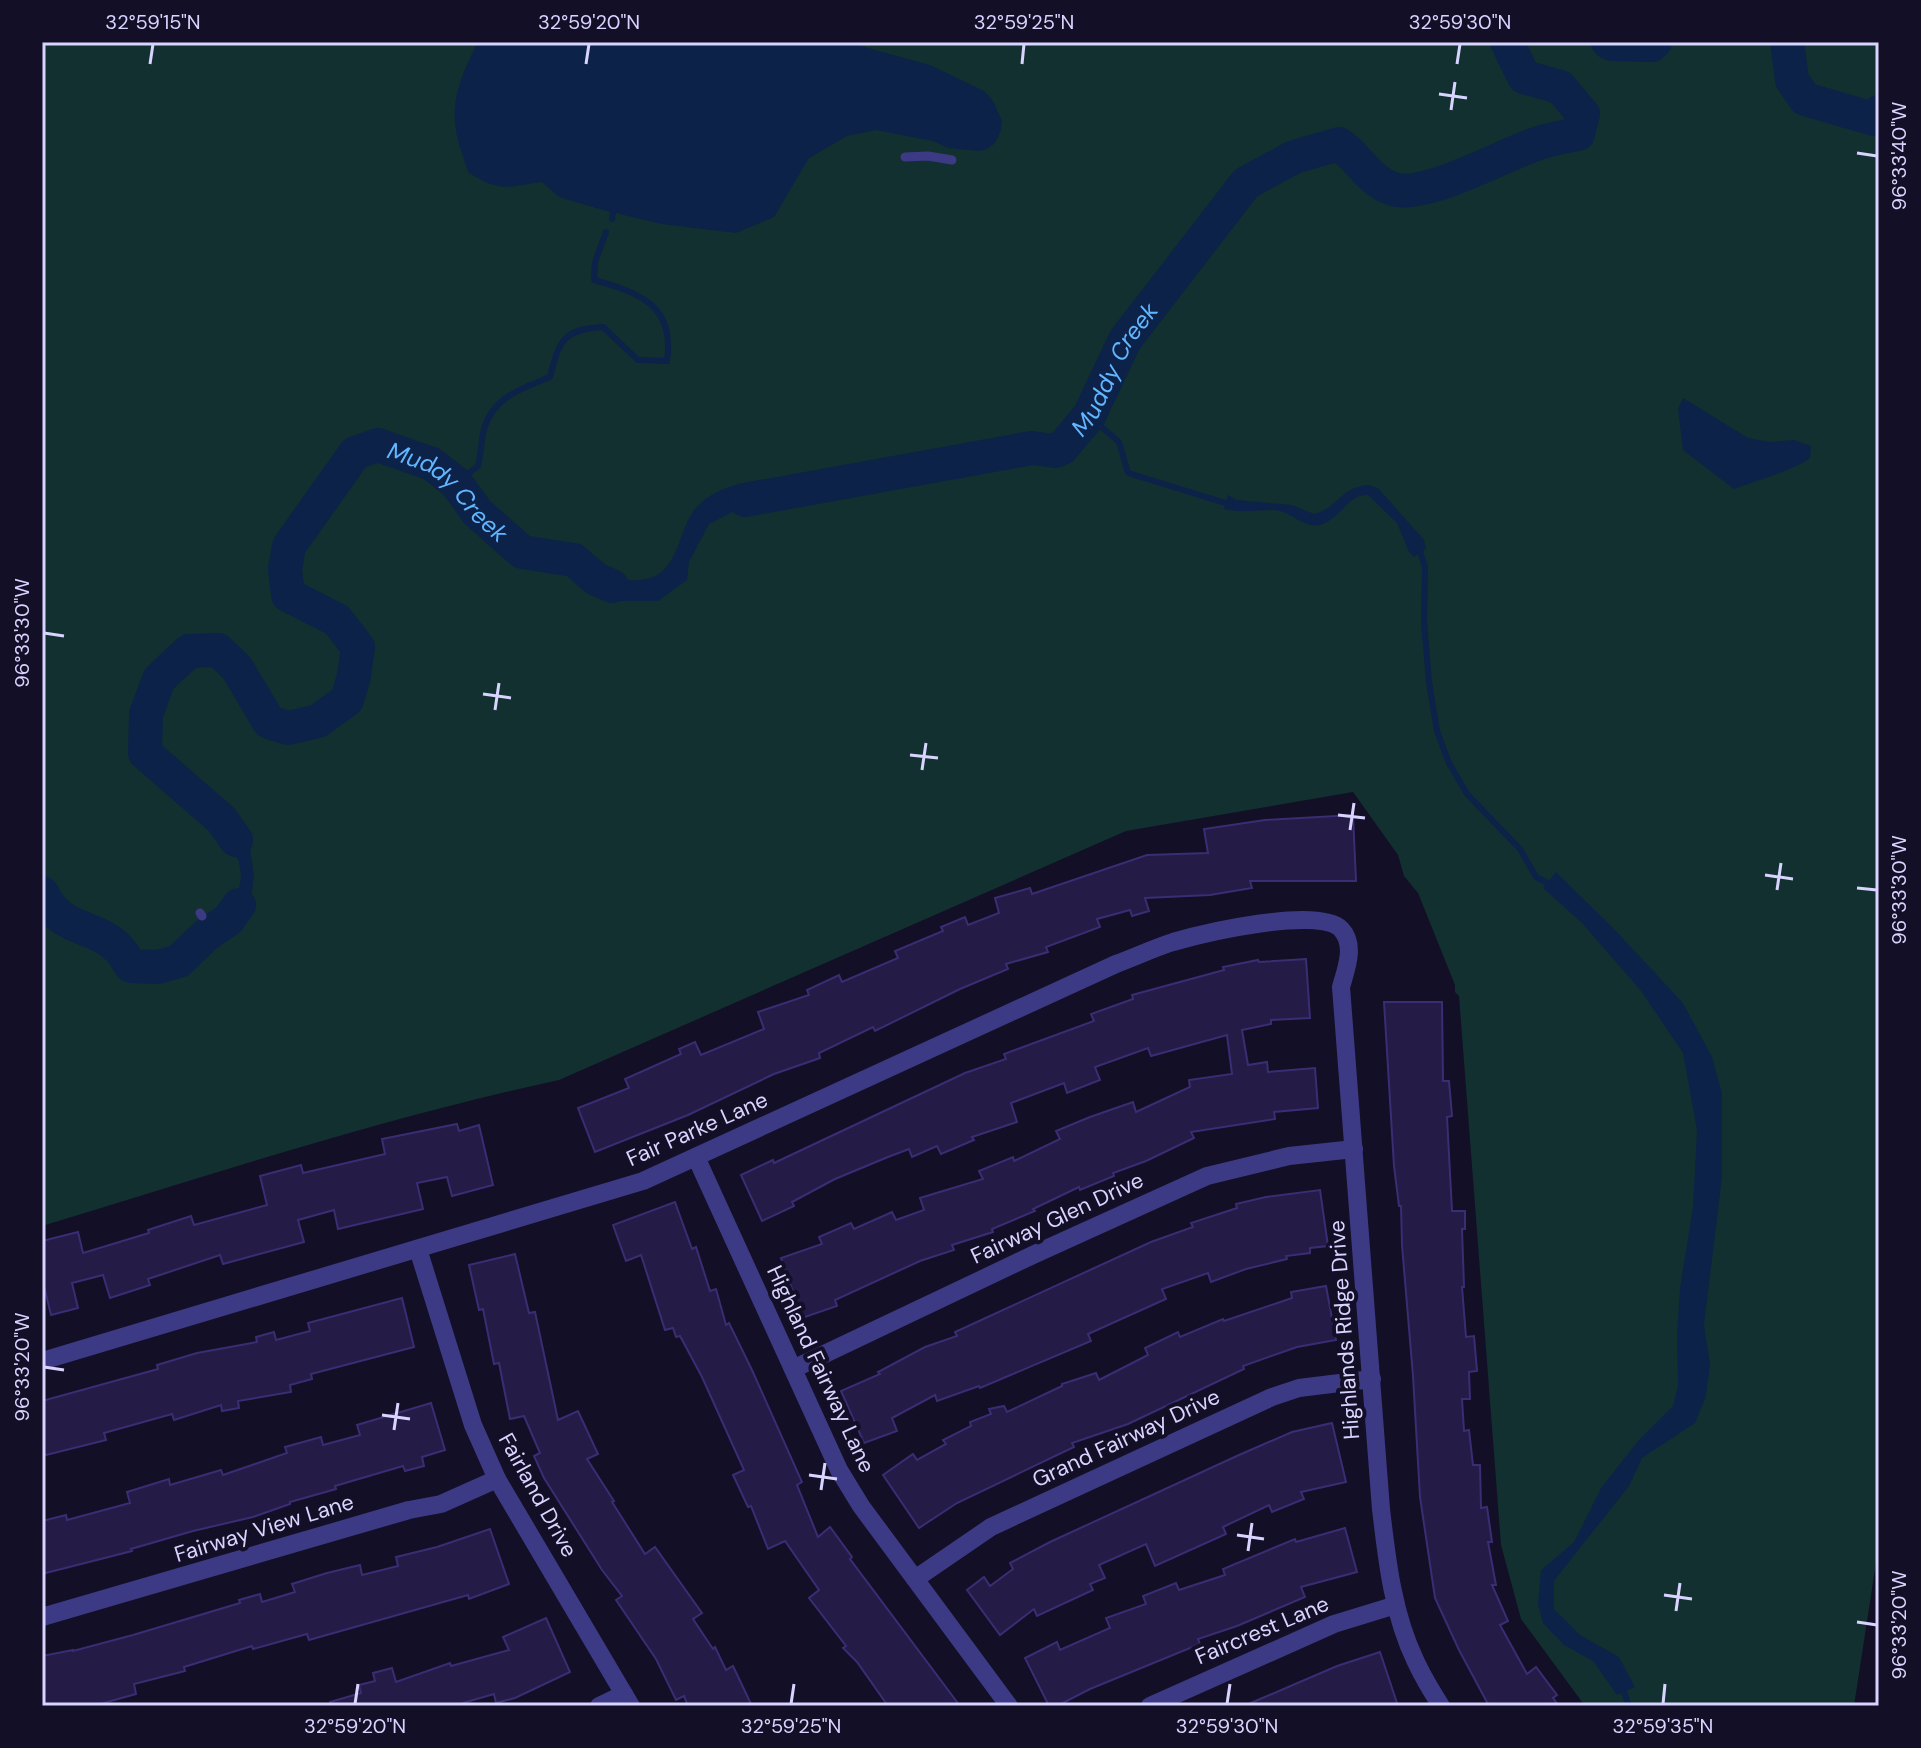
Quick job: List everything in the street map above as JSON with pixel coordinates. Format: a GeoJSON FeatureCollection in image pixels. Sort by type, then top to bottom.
{"type":"FeatureCollection","features":[{"type":"Feature","properties":{"kind":"street","name":"Fair Parke Lane"},"geometry":{"type":"LineString","coordinates":[[42,1361],[643,1181],[1073,983],[1174,942],[1238,928],[1307,918],[1331,922],[1342,929],[1348,941]]}},
{"type":"Feature","properties":{"kind":"street","name":"Highlands Ridge Drive"},"geometry":{"type":"LineString","coordinates":[[1348,941],[1349,952],[1341,987],[1381,1509],[1396,1605],[1415,1661],[1441,1706]]}},
{"type":"Feature","properties":{"kind":"street","name":"Fairway Glen Drive"},"geometry":{"type":"LineString","coordinates":[[793,1369],[1207,1176],[1289,1156],[1354,1149]]}},
{"type":"Feature","properties":{"kind":"street","name":"Highland Fairway Lane"},"geometry":{"type":"LineString","coordinates":[[696,1157],[839,1470],[861,1506],[1009,1706]]}},
{"type":"Feature","properties":{"kind":"street","name":"Fairland Drive"},"geometry":{"type":"LineString","coordinates":[[418,1249],[473,1425],[497,1479],[628,1700]]}},
{"type":"Feature","properties":{"kind":"street","name":"Grand Fairway Drive"},"geometry":{"type":"LineString","coordinates":[[915,1579],[991,1527],[1272,1397],[1299,1388],[1372,1379]]}},
{"type":"Feature","properties":{"kind":"street","name":"Fairway View Lane"},"geometry":{"type":"LineString","coordinates":[[42,1617],[409,1510],[441,1504],[497,1479]]}},
{"type":"Feature","properties":{"kind":"street","name":"Faircrest Lane"},"geometry":{"type":"LineString","coordinates":[[1150,1706],[1334,1624],[1396,1605]]}},
{"type":"Feature","properties":{"kind":"street"},"geometry":{"type":"LineString","coordinates":[[599,1706],[628,1700]]}},
{"type":"Feature","properties":{"kind":"lane"},"geometry":{"type":"LineString","coordinates":[[905,157],[928,156],[952,160]]}},
{"type":"Feature","properties":{"kind":"green space"},"geometry":{"type":"Polygon","coordinates":[[[42,42],[1879,42],[1879,1543],[1854,1706],[1585,1706],[1521,1619],[1501,1545],[1459,996],[1418,893],[1404,876],[1398,855],[1353,792],[1126,831],[559,1080],[364,1129],[42,1226],[42,42]]]}},
{"type":"Feature","properties":{"kind":"water"},"geometry":{"type":"Polygon","coordinates":[[[478,42],[846,42],[930,65],[984,91],[993,101],[1002,121],[1001,130],[995,143],[979,151],[948,148],[933,141],[876,130],[847,136],[809,158],[774,217],[736,233],[662,224],[559,197],[542,182],[496,186],[468,172],[457,135],[455,112],[461,80],[478,42]]]}},
{"type":"Feature","properties":{"kind":"water"},"geometry":{"type":"Polygon","coordinates":[[[1683,398],[1748,438],[1770,442],[1794,440],[1811,446],[1810,458],[1734,489],[1683,450],[1678,409],[1683,398]]]}},
{"type":"Feature","properties":{"kind":"water"},"geometry":{"type":"Polygon","coordinates":[[[787,476],[789,504],[733,512],[709,524],[689,562],[687,580],[658,601],[615,601],[559,570],[587,552],[616,581],[653,577],[668,565],[690,517],[704,500],[725,488],[787,476]]]}},
{"type":"Feature","properties":{"kind":"water"},"geometry":{"type":"Polygon","coordinates":[[[1369,485],[1378,488],[1424,540],[1426,549],[1414,557],[1397,523],[1368,495],[1351,501],[1332,519],[1320,525],[1306,524],[1281,511],[1224,509],[1228,495],[1237,500],[1292,505],[1314,514],[1352,489],[1369,485]]]}},
{"type":"Feature","properties":{"kind":"water"},"geometry":{"type":"Polygon","coordinates":[[[218,800],[250,848],[254,876],[251,900],[239,923],[214,943],[199,929],[230,905],[238,892],[241,878],[239,864],[227,839],[206,818],[194,811],[218,800]]]}},
{"type":"Feature","properties":{"kind":"water"},"geometry":{"type":"Polygon","coordinates":[[[1556,872],[1683,1003],[1712,1057],[1722,1094],[1722,1177],[1704,1325],[1710,1364],[1706,1396],[1695,1423],[1642,1458],[1629,1486],[1554,1581],[1554,1609],[1580,1635],[1619,1657],[1635,1687],[1617,1695],[1593,1661],[1564,1645],[1543,1623],[1538,1604],[1541,1570],[1574,1542],[1601,1488],[1638,1441],[1673,1406],[1678,1385],[1680,1288],[1693,1207],[1697,1130],[1683,1053],[1641,991],[1582,923],[1543,888],[1556,872]]]}},
{"type":"Feature","properties":{"kind":"building"},"geometry":{"type":"Polygon","coordinates":[[[1353,815],[1356,881],[1250,881],[1252,888],[1210,895],[1145,898],[1149,911],[1132,916],[1130,910],[1097,919],[1100,927],[1046,947],[1048,952],[1006,964],[1008,969],[875,1031],[873,1027],[819,1053],[820,1058],[774,1074],[688,1115],[595,1152],[578,1108],[629,1088],[625,1079],[681,1054],[679,1049],[695,1042],[701,1055],[764,1029],[758,1012],[809,995],[807,990],[839,975],[842,982],[898,958],[895,951],[943,931],[941,927],[965,917],[968,925],[999,913],[995,898],[1030,888],[1032,894],[1147,855],[1208,853],[1204,829],[1265,820],[1353,815]]]}},
{"type":"Feature","properties":{"kind":"building"},"geometry":{"type":"Polygon","coordinates":[[[1306,959],[1310,1018],[1271,1020],[1271,1024],[1242,1030],[1248,1065],[1267,1062],[1268,1072],[1315,1068],[1318,1108],[1274,1112],[1275,1119],[1191,1132],[1194,1138],[1146,1161],[1080,1190],[1079,1187],[1033,1209],[1035,1211],[992,1229],[993,1232],[952,1245],[954,1250],[920,1261],[835,1300],[837,1306],[802,1318],[781,1258],[822,1244],[819,1237],[851,1223],[854,1229],[892,1212],[896,1220],[924,1210],[920,1198],[983,1179],[979,1171],[1013,1157],[1014,1161],[1060,1139],[1056,1131],[1090,1117],[1133,1102],[1136,1112],[1190,1087],[1189,1080],[1232,1074],[1227,1035],[1151,1056],[1148,1048],[1095,1067],[1100,1080],[1067,1093],[1064,1083],[1011,1103],[1017,1122],[972,1137],[974,1140],[941,1154],[937,1146],[912,1157],[909,1149],[888,1157],[835,1179],[792,1202],[794,1206],[762,1221],[741,1175],[773,1160],[774,1163],[965,1073],[1006,1059],[1004,1054],[1094,1021],[1091,1014],[1133,999],[1132,995],[1224,970],[1223,967],[1258,960],[1306,959]]]}},
{"type":"Feature","properties":{"kind":"building"},"geometry":{"type":"Polygon","coordinates":[[[1384,1002],[1442,1002],[1443,1081],[1449,1081],[1452,1116],[1447,1117],[1452,1211],[1465,1211],[1462,1287],[1466,1337],[1474,1336],[1477,1371],[1469,1372],[1470,1399],[1462,1399],[1464,1431],[1469,1430],[1473,1465],[1480,1465],[1481,1508],[1487,1507],[1492,1542],[1488,1542],[1496,1585],[1492,1585],[1508,1621],[1500,1625],[1527,1674],[1536,1667],[1557,1695],[1553,1698],[1559,1706],[1489,1706],[1435,1598],[1420,1497],[1384,1002]]]}},
{"type":"Feature","properties":{"kind":"building"},"geometry":{"type":"Polygon","coordinates":[[[457,1124],[459,1131],[479,1125],[493,1185],[452,1196],[447,1177],[417,1183],[423,1209],[338,1229],[334,1210],[298,1220],[304,1242],[223,1264],[220,1255],[148,1279],[150,1285],[110,1298],[103,1275],[72,1283],[78,1308],[51,1315],[42,1278],[42,1241],[78,1232],[83,1253],[149,1233],[148,1230],[191,1216],[194,1225],[267,1205],[260,1176],[301,1165],[303,1173],[385,1154],[382,1139],[457,1124]]]}},
{"type":"Feature","properties":{"kind":"building"},"geometry":{"type":"Polygon","coordinates":[[[1320,1190],[1328,1246],[1310,1248],[1310,1253],[1286,1256],[1287,1259],[1211,1282],[1208,1273],[1162,1289],[1166,1299],[1088,1334],[1091,1341],[980,1388],[937,1401],[935,1395],[892,1418],[897,1431],[864,1443],[841,1391],[880,1374],[878,1372],[925,1347],[957,1336],[955,1332],[1151,1242],[1193,1227],[1191,1223],[1237,1208],[1236,1204],[1320,1190]]]}},
{"type":"Feature","properties":{"kind":"building"},"geometry":{"type":"Polygon","coordinates":[[[675,1202],[692,1249],[696,1247],[710,1291],[716,1289],[726,1325],[729,1323],[752,1370],[802,1482],[797,1485],[818,1537],[830,1527],[852,1557],[850,1559],[960,1706],[888,1706],[809,1598],[819,1590],[785,1541],[768,1549],[751,1506],[748,1507],[733,1475],[744,1470],[702,1377],[680,1336],[676,1337],[673,1328],[665,1330],[641,1255],[626,1261],[613,1225],[675,1202]]]}},
{"type":"Feature","properties":{"kind":"building"},"geometry":{"type":"Polygon","coordinates":[[[515,1254],[529,1313],[535,1312],[558,1420],[578,1411],[598,1454],[587,1459],[612,1502],[645,1554],[655,1547],[702,1613],[693,1619],[713,1649],[715,1647],[726,1670],[733,1666],[752,1706],[688,1706],[684,1696],[676,1700],[656,1659],[616,1600],[622,1596],[544,1478],[534,1456],[540,1453],[524,1416],[510,1419],[499,1363],[494,1364],[483,1309],[479,1310],[469,1265],[515,1254]]]}},
{"type":"Feature","properties":{"kind":"building"},"geometry":{"type":"Polygon","coordinates":[[[1326,1286],[1336,1340],[1297,1347],[1243,1366],[1244,1369],[1128,1424],[1072,1443],[1074,1447],[957,1503],[919,1528],[883,1475],[913,1454],[917,1460],[946,1444],[943,1440],[971,1426],[970,1422],[991,1414],[989,1409],[1004,1406],[1007,1412],[1062,1384],[1096,1373],[1099,1380],[1148,1355],[1145,1348],[1178,1332],[1180,1337],[1223,1319],[1292,1298],[1291,1292],[1326,1286]]]}},
{"type":"Feature","properties":{"kind":"building"},"geometry":{"type":"Polygon","coordinates":[[[402,1298],[414,1347],[311,1374],[312,1379],[290,1385],[291,1392],[238,1401],[239,1408],[222,1411],[221,1405],[174,1420],[172,1414],[104,1433],[106,1440],[42,1456],[42,1401],[158,1369],[157,1365],[197,1353],[257,1342],[256,1337],[274,1332],[276,1340],[310,1331],[308,1323],[402,1298]]]}},
{"type":"Feature","properties":{"kind":"building"},"geometry":{"type":"Polygon","coordinates":[[[431,1403],[445,1450],[422,1457],[424,1466],[405,1471],[403,1466],[335,1486],[336,1489],[253,1517],[42,1574],[42,1521],[66,1515],[67,1520],[130,1503],[127,1492],[169,1479],[170,1485],[221,1470],[223,1475],[287,1453],[285,1447],[321,1437],[323,1445],[360,1435],[357,1425],[431,1403]]]}},
{"type":"Feature","properties":{"kind":"building"},"geometry":{"type":"Polygon","coordinates":[[[1332,1423],[1346,1482],[1301,1492],[1304,1499],[1272,1512],[1269,1505],[1223,1527],[1226,1534],[1155,1566],[1146,1544],[1099,1565],[1105,1578],[1090,1584],[1093,1590],[1037,1616],[1034,1609],[1000,1635],[967,1590],[984,1577],[990,1586],[1013,1569],[1010,1563],[1239,1455],[1292,1432],[1332,1423]]]}},
{"type":"Feature","properties":{"kind":"building"},"geometry":{"type":"Polygon","coordinates":[[[1345,1528],[1357,1572],[1301,1587],[1305,1597],[1198,1639],[1200,1644],[1090,1689],[1057,1706],[1049,1706],[1025,1658],[1057,1642],[1060,1650],[1110,1628],[1106,1618],[1146,1604],[1143,1596],[1176,1583],[1179,1590],[1225,1575],[1223,1569],[1295,1539],[1296,1542],[1345,1528]]]}},
{"type":"Feature","properties":{"kind":"building"},"geometry":{"type":"Polygon","coordinates":[[[490,1529],[509,1584],[469,1599],[468,1595],[309,1640],[307,1634],[253,1649],[252,1646],[184,1667],[185,1671],[134,1684],[136,1694],[93,1706],[42,1706],[42,1656],[133,1635],[240,1603],[239,1600],[260,1594],[262,1602],[295,1592],[292,1584],[327,1573],[360,1565],[362,1575],[398,1566],[396,1557],[490,1529]]]}},
{"type":"Feature","properties":{"kind":"building"},"geometry":{"type":"Polygon","coordinates":[[[546,1618],[570,1672],[515,1698],[496,1703],[494,1694],[463,1703],[464,1706],[330,1706],[330,1702],[361,1693],[359,1685],[375,1681],[373,1673],[392,1668],[396,1682],[450,1663],[451,1666],[509,1650],[503,1637],[546,1618]]]}},
{"type":"Feature","properties":{"kind":"building"},"geometry":{"type":"Polygon","coordinates":[[[1380,1652],[1398,1706],[1244,1706],[1337,1666],[1380,1652]]]}},
{"type":"Feature","properties":{"kind":"waterway","name":"Muddy Creek"},"geometry":{"type":"LineString","coordinates":[[745,500],[1032,448],[1055,451],[1062,448],[1089,416],[1125,340],[1246,183],[1294,157],[1339,144],[1382,184],[1404,191],[1421,189],[1541,142],[1578,134],[1583,114],[1560,87],[1524,77],[1507,42]]}},
{"type":"Feature","properties":{"kind":"waterway","name":"Muddy Creek"},"geometry":{"type":"LineString","coordinates":[[1608,42],[1652,45],[1655,42]]}},
{"type":"Feature","properties":{"kind":"waterway","name":"Muddy Creek"},"geometry":{"type":"LineString","coordinates":[[1787,42],[1792,80],[1805,99],[1874,119],[1879,112]]}},
{"type":"Feature","properties":{"kind":"waterway"},"geometry":{"type":"LineString","coordinates":[[612,219],[614,205]]}},
{"type":"Feature","properties":{"kind":"waterway"},"geometry":{"type":"LineString","coordinates":[[456,483],[478,466],[484,429],[494,409],[510,395],[550,377],[560,345],[571,334],[603,327],[638,360],[667,361],[665,327],[660,314],[651,304],[626,290],[594,280],[595,262],[606,232]]}},
{"type":"Feature","properties":{"kind":"waterway"},"geometry":{"type":"LineString","coordinates":[[1089,416],[1119,442],[1128,473],[1232,505]]}},
{"type":"Feature","properties":{"kind":"waterway","name":"Muddy Creek"},"geometry":{"type":"LineString","coordinates":[[236,840],[222,820],[145,753],[146,714],[159,679],[189,651],[218,650],[237,668],[269,722],[288,728],[318,721],[347,700],[358,647],[337,620],[288,595],[285,569],[289,546],[355,453],[378,445],[432,464],[456,483],[477,512],[522,552],[574,560],[596,579],[612,586]]}},
{"type":"Feature","properties":{"kind":"waterway"},"geometry":{"type":"LineString","coordinates":[[1419,549],[1425,566],[1424,623],[1429,682],[1437,731],[1449,763],[1467,794],[1520,849],[1536,877],[1552,885]]}},
{"type":"Feature","properties":{"kind":"waterway","name":"Muddy Creek"},"geometry":{"type":"LineString","coordinates":[[42,893],[50,906],[69,922],[111,941],[131,966],[158,967],[179,961],[206,935],[228,920],[239,905]]}},
{"type":"Feature","properties":{"kind":"waterway"},"geometry":{"type":"LineString","coordinates":[[1622,1687],[1629,1706]]}}]}
